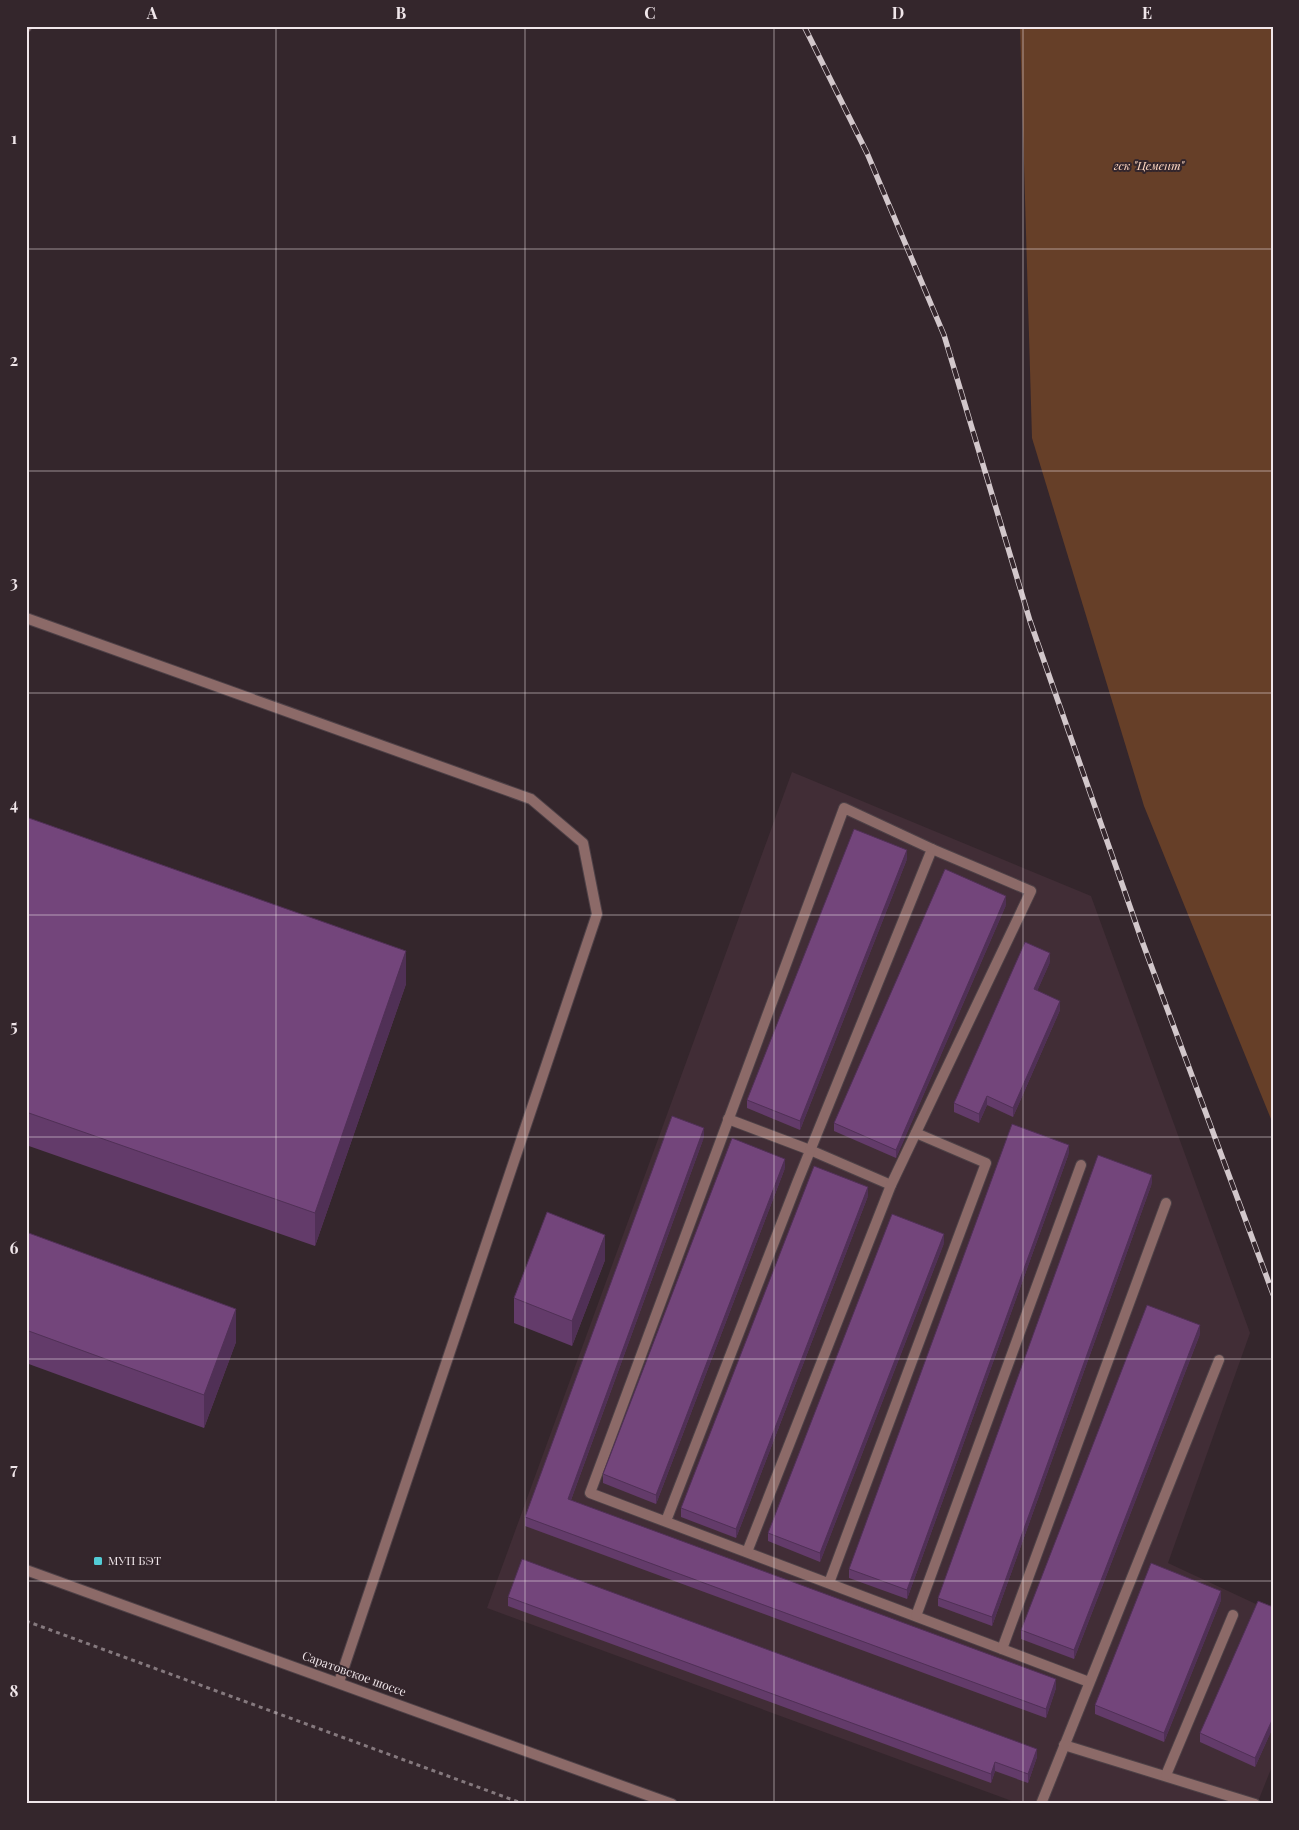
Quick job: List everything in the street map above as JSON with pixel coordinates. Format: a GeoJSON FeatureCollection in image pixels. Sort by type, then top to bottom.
{"type":"FeatureCollection","features":[{"type":"Feature","properties":{"kind":"street"},"geometry":{"type":"LineString","coordinates":[[26,618],[531,799],[583,843],[596,914],[339,1682]]}},
{"type":"Feature","properties":{"kind":"street"},"geometry":{"type":"LineString","coordinates":[[747,1552],[891,1185],[1031,891],[932,849],[844,808],[590,1493],[1089,1682]]}},
{"type":"Feature","properties":{"kind":"street"},"geometry":{"type":"LineString","coordinates":[[666,1521],[810,1150],[932,849]]}},
{"type":"Feature","properties":{"kind":"street"},"geometry":{"type":"LineString","coordinates":[[728,1119],[810,1150],[891,1185]]}},
{"type":"Feature","properties":{"kind":"street"},"geometry":{"type":"LineString","coordinates":[[829,1583],[986,1163],[916,1133]]}},
{"type":"Feature","properties":{"kind":"street"},"geometry":{"type":"LineString","coordinates":[[916,1616],[1081,1165]]}},
{"type":"Feature","properties":{"kind":"street"},"geometry":{"type":"LineString","coordinates":[[1002,1649],[1166,1203]]}},
{"type":"Feature","properties":{"kind":"street"},"geometry":{"type":"LineString","coordinates":[[1041,1804],[1218,1360]]}},
{"type":"Feature","properties":{"kind":"street","name":"Саратовское шоссе"},"geometry":{"type":"LineString","coordinates":[[26,1570],[672,1804]]}},
{"type":"Feature","properties":{"kind":"street"},"geometry":{"type":"LineString","coordinates":[[1166,1775],[1233,1615]]}},
{"type":"Feature","properties":{"kind":"street"},"geometry":{"type":"LineString","coordinates":[[1064,1745],[1255,1804]]}},
{"type":"Feature","properties":{"kind":"path"},"geometry":{"type":"LineString","coordinates":[[26,1621],[524,1804]]}},
{"type":"Feature","properties":{"kind":"shaded area"},"geometry":{"type":"Polygon","coordinates":[[[792,772],[1091,896],[1250,1333],[1168,1563],[1273,1612],[1273,1764],[1257,1804],[1020,1804],[487,1608],[792,772]]]}},
{"type":"Feature","properties":{"kind":"green space","name":"гск \"Цемент\""},"geometry":{"type":"Polygon","coordinates":[[[1020,26],[1273,26],[1273,1124],[1144,806],[1032,438],[1020,26]]]}},
{"type":"Feature","properties":{"kind":"building"},"geometry":{"type":"Polygon","coordinates":[[[26,817],[406,951],[315,1213],[26,1112],[26,817]]]}},
{"type":"Feature","properties":{"kind":"building"},"geometry":{"type":"Polygon","coordinates":[[[854,829],[907,850],[800,1121],[747,1100],[854,829]]]}},
{"type":"Feature","properties":{"kind":"building"},"geometry":{"type":"Polygon","coordinates":[[[945,869],[1006,896],[896,1150],[834,1123],[945,869]]]}},
{"type":"Feature","properties":{"kind":"building"},"geometry":{"type":"Polygon","coordinates":[[[1025,942],[1050,953],[1034,989],[1060,1001],[1013,1108],[987,1096],[979,1114],[954,1103],[1025,942]]]}},
{"type":"Feature","properties":{"kind":"building"},"geometry":{"type":"Polygon","coordinates":[[[672,1116],[704,1128],[568,1499],[1056,1679],[1046,1709],[525,1517],[672,1116]]]}},
{"type":"Feature","properties":{"kind":"building"},"geometry":{"type":"Polygon","coordinates":[[[1012,1124],[1069,1145],[907,1590],[849,1569],[1012,1124]]]}},
{"type":"Feature","properties":{"kind":"building"},"geometry":{"type":"Polygon","coordinates":[[[732,1138],[785,1159],[656,1495],[603,1474],[732,1138]]]}},
{"type":"Feature","properties":{"kind":"building"},"geometry":{"type":"Polygon","coordinates":[[[1098,1155],[1152,1175],[992,1617],[938,1598],[1098,1155]]]}},
{"type":"Feature","properties":{"kind":"building"},"geometry":{"type":"Polygon","coordinates":[[[814,1166],[868,1187],[736,1529],[681,1508],[814,1166]]]}},
{"type":"Feature","properties":{"kind":"building"},"geometry":{"type":"Polygon","coordinates":[[[547,1212],[605,1235],[572,1321],[514,1298],[547,1212]]]}},
{"type":"Feature","properties":{"kind":"building"},"geometry":{"type":"Polygon","coordinates":[[[892,1214],[944,1234],[820,1553],[768,1533],[892,1214]]]}},
{"type":"Feature","properties":{"kind":"building"},"geometry":{"type":"Polygon","coordinates":[[[26,1232],[236,1309],[204,1395],[26,1330],[26,1232]]]}},
{"type":"Feature","properties":{"kind":"building"},"geometry":{"type":"Polygon","coordinates":[[[1147,1305],[1200,1325],[1074,1650],[1021,1630],[1147,1305]]]}},
{"type":"Feature","properties":{"kind":"building"},"geometry":{"type":"Polygon","coordinates":[[[522,1559],[1037,1749],[1028,1774],[995,1762],[991,1774],[508,1597],[522,1559]]]}},
{"type":"Feature","properties":{"kind":"building"},"geometry":{"type":"Polygon","coordinates":[[[1151,1563],[1221,1591],[1164,1733],[1095,1705],[1151,1563]]]}},
{"type":"Feature","properties":{"kind":"building"},"geometry":{"type":"Polygon","coordinates":[[[1258,1601],[1273,1607],[1273,1718],[1255,1758],[1200,1733],[1258,1601]]]}},
{"type":"Feature","properties":{"kind":"railway"},"geometry":{"type":"LineString","coordinates":[[804,26],[867,153],[944,335],[1030,621],[1142,941],[1273,1294]]}},
{"type":"Feature","properties":{"kind":"place","name":"МУП БЭТ"},"geometry":{"type":"Point","coordinates":[98,1561]}}]}
